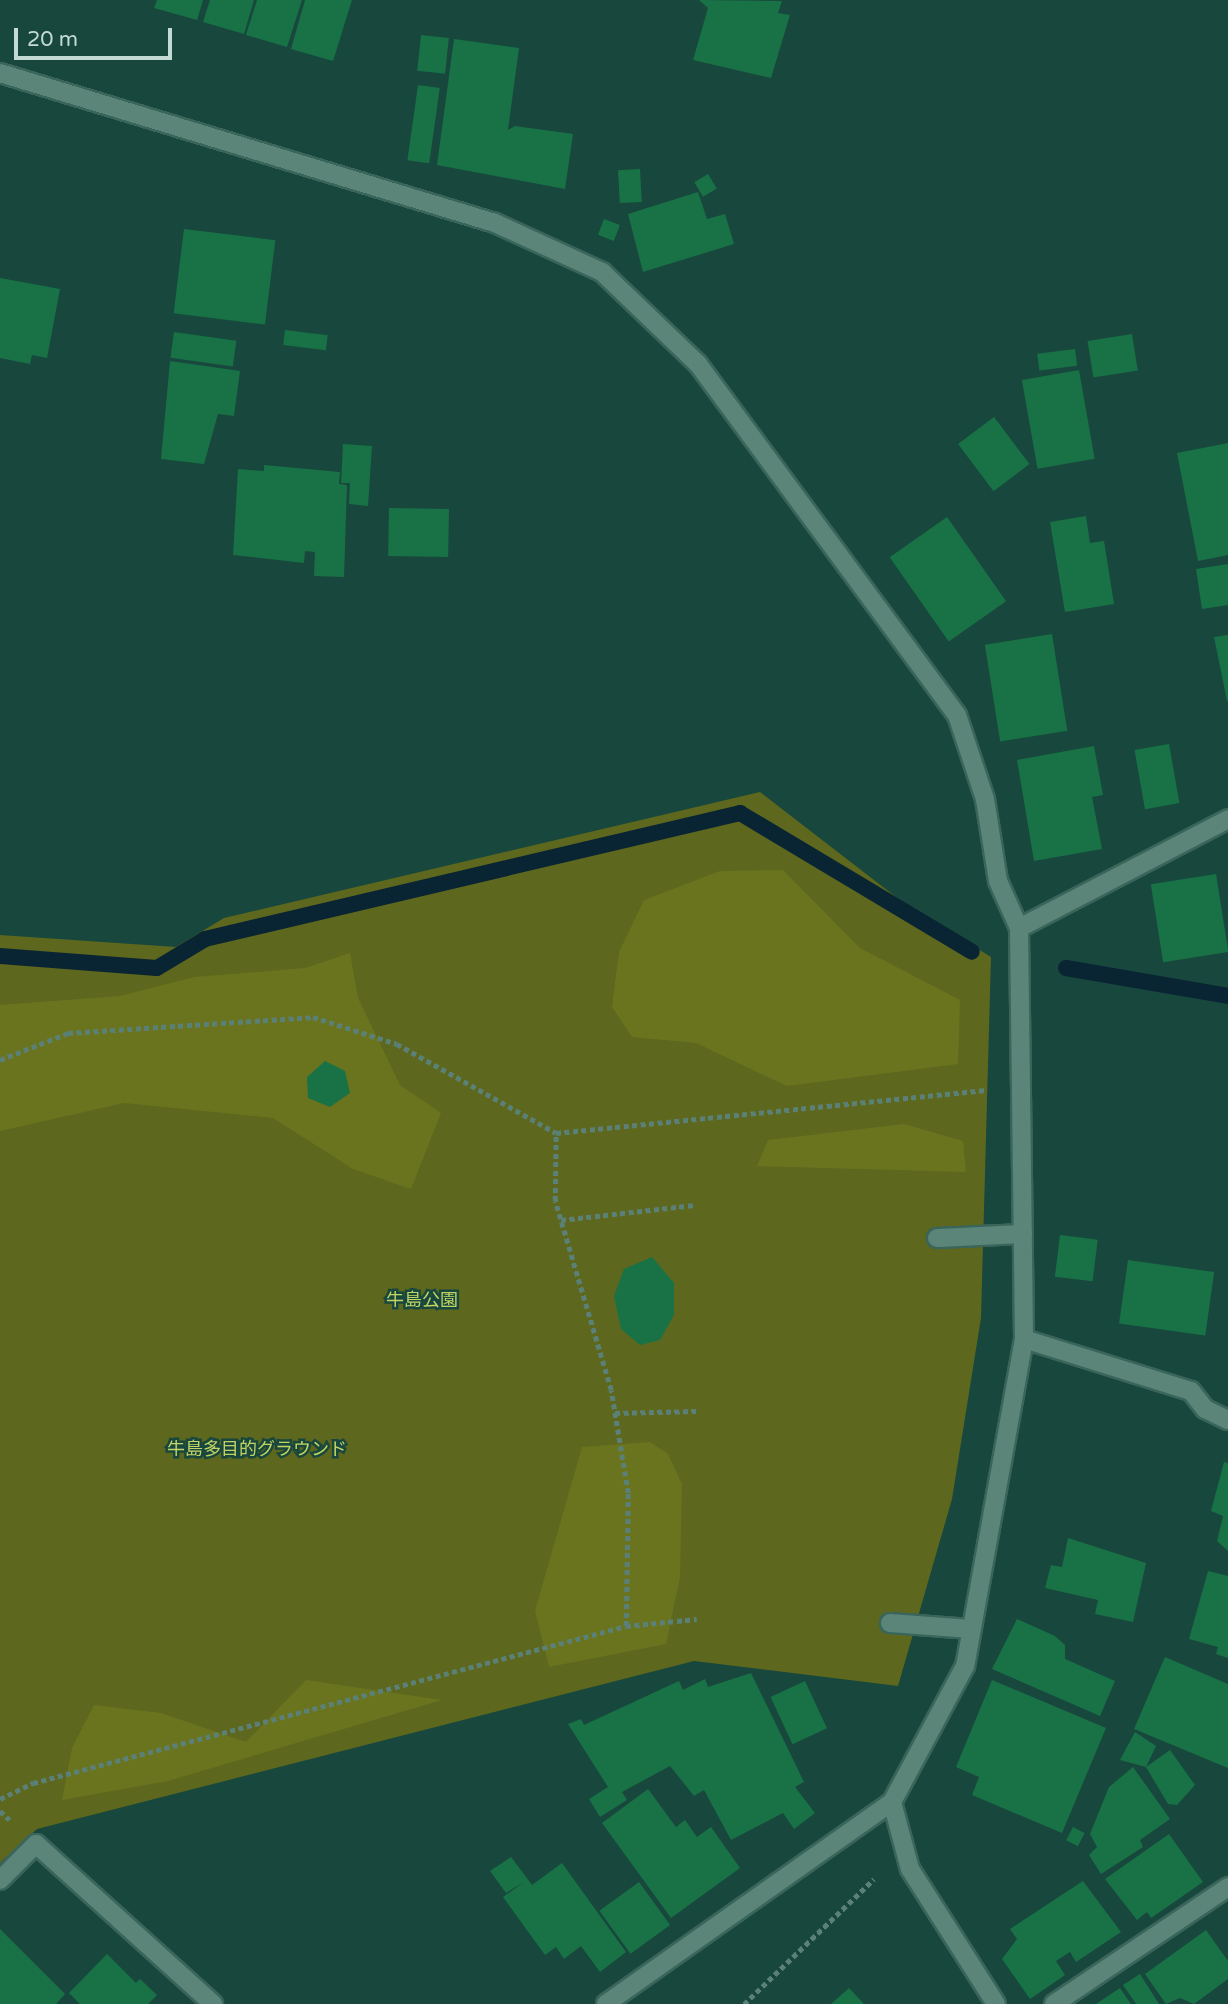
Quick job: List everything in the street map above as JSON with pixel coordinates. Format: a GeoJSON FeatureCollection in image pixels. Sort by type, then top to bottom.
{"type":"FeatureCollection","features":[{"type":"Feature","properties":{"kind":"street"},"geometry":{"type":"LineString","coordinates":[[0,73],[495,223],[602,272],[698,364],[957,715],[985,799],[998,881],[1019,928],[1024,1339],[965,1666],[892,1802],[606,2004]]}},
{"type":"Feature","properties":{"kind":"street"},"geometry":{"type":"LineString","coordinates":[[1019,928],[1228,820]]}},
{"type":"Feature","properties":{"kind":"street"},"geometry":{"type":"LineString","coordinates":[[937,1238],[1023,1234]]}},
{"type":"Feature","properties":{"kind":"street"},"geometry":{"type":"LineString","coordinates":[[1024,1339],[1191,1391],[1205,1409],[1228,1420]]}},
{"type":"Feature","properties":{"kind":"street"},"geometry":{"type":"LineString","coordinates":[[890,1623],[971,1629]]}},
{"type":"Feature","properties":{"kind":"street"},"geometry":{"type":"LineString","coordinates":[[892,1802],[910,1869],[996,2004]]}},
{"type":"Feature","properties":{"kind":"street"},"geometry":{"type":"LineString","coordinates":[[0,1880],[36,1844],[213,2004]]}},
{"type":"Feature","properties":{"kind":"street"},"geometry":{"type":"LineString","coordinates":[[1054,2004],[1228,1887]]}},
{"type":"Feature","properties":{"kind":"path"},"geometry":{"type":"LineString","coordinates":[[0,1060],[68,1033],[313,1017],[397,1044],[556,1133],[1021,1087]]}},
{"type":"Feature","properties":{"kind":"path"},"geometry":{"type":"LineString","coordinates":[[556,1133],[561,1220],[615,1413],[628,1493],[626,1626]]}},
{"type":"Feature","properties":{"kind":"path"},"geometry":{"type":"LineString","coordinates":[[561,1220],[694,1205]]}},
{"type":"Feature","properties":{"kind":"path"},"geometry":{"type":"LineString","coordinates":[[615,1413],[696,1411]]}},
{"type":"Feature","properties":{"kind":"path"},"geometry":{"type":"LineString","coordinates":[[0,1799],[72,1772],[626,1626],[698,1619]]}},
{"type":"Feature","properties":{"kind":"path"},"geometry":{"type":"LineString","coordinates":[[744,2004],[905,1850]]}},
{"type":"Feature","properties":{"kind":"green space","name":"牛島公園"},"geometry":{"type":"Polygon","coordinates":[[[760,792],[905,904],[991,957],[981,1318],[952,1499],[898,1686],[694,1661],[37,1829],[0,1863],[0,935],[176,947],[224,918],[760,792]]]}},
{"type":"Feature","properties":{"kind":"green space"},"geometry":{"type":"Polygon","coordinates":[[[783,870],[860,948],[960,1000],[958,1064],[787,1086],[696,1043],[632,1037],[612,1007],[619,952],[644,900],[720,871],[783,870]]]}},
{"type":"Feature","properties":{"kind":"green space"},"geometry":{"type":"Polygon","coordinates":[[[350,953],[358,998],[400,1085],[441,1113],[411,1189],[353,1169],[273,1118],[124,1103],[0,1131],[0,1005],[120,996],[194,977],[305,968],[350,953]]]}},
{"type":"Feature","properties":{"kind":"green space"},"geometry":{"type":"Polygon","coordinates":[[[904,1124],[963,1141],[966,1172],[757,1166],[768,1140],[904,1124]]]}},
{"type":"Feature","properties":{"kind":"green space"},"geometry":{"type":"Polygon","coordinates":[[[650,1442],[668,1454],[682,1484],[680,1577],[666,1644],[549,1667],[535,1611],[582,1447],[650,1442]]]}},
{"type":"Feature","properties":{"kind":"green space"},"geometry":{"type":"Polygon","coordinates":[[[306,1680],[442,1700],[168,1781],[62,1800],[72,1748],[94,1705],[161,1713],[246,1742],[306,1680]]]}},
{"type":"Feature","properties":{"kind":"building"},"geometry":{"type":"Polygon","coordinates":[[[157,0],[203,0],[197,20],[154,8],[157,0]]]}},
{"type":"Feature","properties":{"kind":"building"},"geometry":{"type":"Polygon","coordinates":[[[210,0],[254,0],[244,34],[203,22],[210,0]]]}},
{"type":"Feature","properties":{"kind":"building"},"geometry":{"type":"Polygon","coordinates":[[[257,0],[302,0],[287,47],[246,35],[257,0]]]}},
{"type":"Feature","properties":{"kind":"building"},"geometry":{"type":"Polygon","coordinates":[[[305,0],[352,0],[333,61],[291,49],[305,0]]]}},
{"type":"Feature","properties":{"kind":"building"},"geometry":{"type":"Polygon","coordinates":[[[699,0],[782,1],[778,13],[790,15],[771,78],[693,60],[708,8],[699,0]]]}},
{"type":"Feature","properties":{"kind":"building"},"geometry":{"type":"Polygon","coordinates":[[[421,35],[449,38],[445,74],[417,71],[421,35]]]}},
{"type":"Feature","properties":{"kind":"building"},"geometry":{"type":"Polygon","coordinates":[[[454,39],[519,48],[508,130],[515,126],[573,134],[565,189],[437,165],[454,39]]]}},
{"type":"Feature","properties":{"kind":"building"},"geometry":{"type":"Polygon","coordinates":[[[418,85],[440,88],[429,163],[407,160],[418,85]]]}},
{"type":"Feature","properties":{"kind":"building"},"geometry":{"type":"Polygon","coordinates":[[[640,169],[642,202],[620,203],[618,170],[640,169]]]}},
{"type":"Feature","properties":{"kind":"building"},"geometry":{"type":"Polygon","coordinates":[[[708,174],[717,189],[703,197],[694,182],[708,174]]]}},
{"type":"Feature","properties":{"kind":"building"},"geometry":{"type":"Polygon","coordinates":[[[698,192],[707,219],[725,214],[734,244],[643,272],[628,214],[698,192]]]}},
{"type":"Feature","properties":{"kind":"building"},"geometry":{"type":"Polygon","coordinates":[[[604,219],[620,225],[614,241],[598,235],[604,219]]]}},
{"type":"Feature","properties":{"kind":"building"},"geometry":{"type":"Polygon","coordinates":[[[184,229],[275,240],[265,325],[174,313],[184,229]]]}},
{"type":"Feature","properties":{"kind":"building"},"geometry":{"type":"Polygon","coordinates":[[[0,278],[60,289],[47,358],[32,355],[30,364],[0,358],[0,278]]]}},
{"type":"Feature","properties":{"kind":"building"},"geometry":{"type":"Polygon","coordinates":[[[285,330],[328,335],[326,350],[283,345],[285,330]]]}},
{"type":"Feature","properties":{"kind":"building"},"geometry":{"type":"Polygon","coordinates":[[[174,332],[236,341],[233,367],[170,358],[174,332]]]}},
{"type":"Feature","properties":{"kind":"building"},"geometry":{"type":"Polygon","coordinates":[[[1132,334],[1138,371],[1093,378],[1088,341],[1132,334]]]}},
{"type":"Feature","properties":{"kind":"building"},"geometry":{"type":"Polygon","coordinates":[[[1075,349],[1077,366],[1039,371],[1037,354],[1075,349]]]}},
{"type":"Feature","properties":{"kind":"building"},"geometry":{"type":"Polygon","coordinates":[[[170,361],[240,371],[234,416],[218,414],[204,464],[161,459],[170,361]]]}},
{"type":"Feature","properties":{"kind":"building"},"geometry":{"type":"Polygon","coordinates":[[[1079,370],[1095,459],[1038,469],[1022,380],[1079,370]]]}},
{"type":"Feature","properties":{"kind":"building"},"geometry":{"type":"Polygon","coordinates":[[[994,417],[1030,464],[994,491],[958,444],[994,417]]]}},
{"type":"Feature","properties":{"kind":"building"},"geometry":{"type":"Polygon","coordinates":[[[1228,443],[1228,555],[1198,561],[1177,453],[1228,443]]]}},
{"type":"Feature","properties":{"kind":"building"},"geometry":{"type":"Polygon","coordinates":[[[343,444],[372,446],[368,506],[349,504],[350,483],[341,483],[343,444]]]}},
{"type":"Feature","properties":{"kind":"building"},"geometry":{"type":"Polygon","coordinates":[[[264,465],[340,472],[339,484],[347,485],[344,577],[314,576],[315,552],[305,551],[304,563],[233,555],[238,469],[264,471],[264,465]]]}},
{"type":"Feature","properties":{"kind":"building"},"geometry":{"type":"Polygon","coordinates":[[[389,508],[449,509],[448,557],[388,556],[389,508]]]}},
{"type":"Feature","properties":{"kind":"building"},"geometry":{"type":"Polygon","coordinates":[[[1086,516],[1090,543],[1104,541],[1114,604],[1065,612],[1050,522],[1086,516]]]}},
{"type":"Feature","properties":{"kind":"building"},"geometry":{"type":"Polygon","coordinates":[[[947,517],[1006,601],[949,642],[890,557],[947,517]]]}},
{"type":"Feature","properties":{"kind":"building"},"geometry":{"type":"Polygon","coordinates":[[[1228,564],[1228,605],[1202,609],[1196,569],[1228,564]]]}},
{"type":"Feature","properties":{"kind":"building"},"geometry":{"type":"Polygon","coordinates":[[[1052,634],[1067,731],[1000,741],[985,645],[1052,634]]]}},
{"type":"Feature","properties":{"kind":"building"},"geometry":{"type":"Polygon","coordinates":[[[1228,635],[1228,701],[1227,701],[1214,637],[1228,635]]]}},
{"type":"Feature","properties":{"kind":"building"},"geometry":{"type":"Polygon","coordinates":[[[1169,744],[1179,803],[1145,809],[1135,750],[1169,744]]]}},
{"type":"Feature","properties":{"kind":"building"},"geometry":{"type":"Polygon","coordinates":[[[1094,746],[1103,795],[1092,797],[1102,849],[1034,861],[1017,760],[1094,746]]]}},
{"type":"Feature","properties":{"kind":"building"},"geometry":{"type":"Polygon","coordinates":[[[1216,874],[1228,952],[1163,962],[1151,884],[1216,874]]]}},
{"type":"Feature","properties":{"kind":"building"},"geometry":{"type":"Polygon","coordinates":[[[325,1061],[345,1071],[350,1093],[330,1107],[308,1098],[307,1077],[325,1061]]]}},
{"type":"Feature","properties":{"kind":"building"},"geometry":{"type":"Polygon","coordinates":[[[1060,1235],[1098,1240],[1093,1281],[1055,1277],[1060,1235]]]}},
{"type":"Feature","properties":{"kind":"building"},"geometry":{"type":"Polygon","coordinates":[[[652,1257],[674,1283],[674,1315],[660,1340],[640,1345],[621,1329],[614,1296],[624,1269],[652,1257]]]}},
{"type":"Feature","properties":{"kind":"building"},"geometry":{"type":"Polygon","coordinates":[[[1128,1260],[1214,1272],[1205,1335],[1119,1323],[1128,1260]]]}},
{"type":"Feature","properties":{"kind":"building"},"geometry":{"type":"Polygon","coordinates":[[[1224,1462],[1228,1463],[1228,1551],[1217,1541],[1223,1516],[1211,1511],[1224,1462]]]}},
{"type":"Feature","properties":{"kind":"building"},"geometry":{"type":"Polygon","coordinates":[[[1068,1538],[1146,1563],[1133,1622],[1095,1614],[1098,1600],[1045,1588],[1051,1565],[1062,1567],[1068,1538]]]}},
{"type":"Feature","properties":{"kind":"building"},"geometry":{"type":"Polygon","coordinates":[[[1208,1571],[1228,1576],[1228,1658],[1216,1654],[1218,1647],[1189,1639],[1208,1571]]]}},
{"type":"Feature","properties":{"kind":"building"},"geometry":{"type":"Polygon","coordinates":[[[1017,1619],[1055,1636],[1065,1645],[1065,1659],[1115,1681],[1100,1716],[992,1669],[1017,1619]]]}},
{"type":"Feature","properties":{"kind":"building"},"geometry":{"type":"Polygon","coordinates":[[[1165,1657],[1228,1684],[1228,1768],[1134,1729],[1165,1657]]]}},
{"type":"Feature","properties":{"kind":"building"},"geometry":{"type":"Polygon","coordinates":[[[751,1673],[804,1782],[795,1787],[815,1813],[794,1829],[783,1813],[731,1840],[704,1790],[694,1796],[670,1766],[622,1792],[627,1800],[600,1817],[589,1799],[608,1787],[568,1724],[581,1719],[584,1725],[679,1681],[683,1690],[705,1679],[708,1687],[751,1673]]]}},
{"type":"Feature","properties":{"kind":"building"},"geometry":{"type":"Polygon","coordinates":[[[992,1680],[1106,1728],[1062,1833],[972,1795],[979,1777],[956,1767],[992,1680]]]}},
{"type":"Feature","properties":{"kind":"building"},"geometry":{"type":"Polygon","coordinates":[[[805,1681],[827,1728],[793,1744],[771,1697],[805,1681]]]}},
{"type":"Feature","properties":{"kind":"building"},"geometry":{"type":"Polygon","coordinates":[[[1135,1732],[1156,1746],[1146,1767],[1120,1760],[1135,1732]]]}},
{"type":"Feature","properties":{"kind":"building"},"geometry":{"type":"Polygon","coordinates":[[[1170,1750],[1195,1785],[1177,1805],[1168,1804],[1146,1767],[1170,1750]]]}},
{"type":"Feature","properties":{"kind":"building"},"geometry":{"type":"Polygon","coordinates":[[[1133,1767],[1170,1819],[1140,1840],[1143,1847],[1101,1874],[1089,1855],[1097,1847],[1090,1834],[1109,1787],[1133,1767]]]}},
{"type":"Feature","properties":{"kind":"building"},"geometry":{"type":"Polygon","coordinates":[[[648,1789],[676,1827],[685,1820],[697,1837],[711,1827],[740,1868],[671,1918],[602,1823],[648,1789]]]}},
{"type":"Feature","properties":{"kind":"building"},"geometry":{"type":"Polygon","coordinates":[[[1073,1827],[1085,1833],[1078,1846],[1066,1840],[1073,1827]]]}},
{"type":"Feature","properties":{"kind":"building"},"geometry":{"type":"Polygon","coordinates":[[[1169,1834],[1203,1882],[1151,1918],[1147,1912],[1137,1920],[1105,1879],[1169,1834]]]}},
{"type":"Feature","properties":{"kind":"building"},"geometry":{"type":"Polygon","coordinates":[[[511,1857],[532,1885],[562,1863],[626,1952],[600,1972],[581,1946],[564,1959],[556,1947],[545,1955],[503,1897],[524,1882],[506,1893],[490,1871],[511,1857]]]}},
{"type":"Feature","properties":{"kind":"building"},"geometry":{"type":"Polygon","coordinates":[[[1083,1881],[1121,1932],[1076,1962],[1070,1952],[1056,1961],[1065,1975],[1030,1999],[1002,1959],[1017,1939],[1010,1929],[1083,1881]]]}},
{"type":"Feature","properties":{"kind":"building"},"geometry":{"type":"Polygon","coordinates":[[[639,1882],[670,1925],[631,1954],[599,1911],[639,1882]]]}},
{"type":"Feature","properties":{"kind":"building"},"geometry":{"type":"Polygon","coordinates":[[[0,1929],[65,1994],[56,2004],[0,2004],[0,1929]]]}},
{"type":"Feature","properties":{"kind":"building"},"geometry":{"type":"Polygon","coordinates":[[[1206,1930],[1228,1961],[1228,1979],[1194,2004],[1180,1998],[1166,2004],[1145,1974],[1206,1930]]]}},
{"type":"Feature","properties":{"kind":"building"},"geometry":{"type":"Polygon","coordinates":[[[107,1954],[136,1983],[140,1979],[157,1995],[148,2004],[80,2004],[69,1993],[107,1954]]]}},
{"type":"Feature","properties":{"kind":"building"},"geometry":{"type":"Polygon","coordinates":[[[1140,1974],[1159,2004],[1136,2004],[1123,1985],[1140,1974]]]}},
{"type":"Feature","properties":{"kind":"building"},"geometry":{"type":"Polygon","coordinates":[[[849,1988],[864,2004],[831,2004],[849,1988]]]}},
{"type":"Feature","properties":{"kind":"building"},"geometry":{"type":"Polygon","coordinates":[[[1120,1988],[1131,2004],[1096,2004],[1120,1988]]]}},
{"type":"Feature","properties":{"kind":"waterway"},"geometry":{"type":"LineString","coordinates":[[0,956],[157,968],[205,939],[740,813],[972,952]]}},
{"type":"Feature","properties":{"kind":"waterway"},"geometry":{"type":"LineString","coordinates":[[1066,968],[1228,996]]}},
{"type":"Feature","properties":{"kind":"park label","name":"牛島多目的グラウンド"},"geometry":{"type":"Point","coordinates":[257,1449]}}]}
